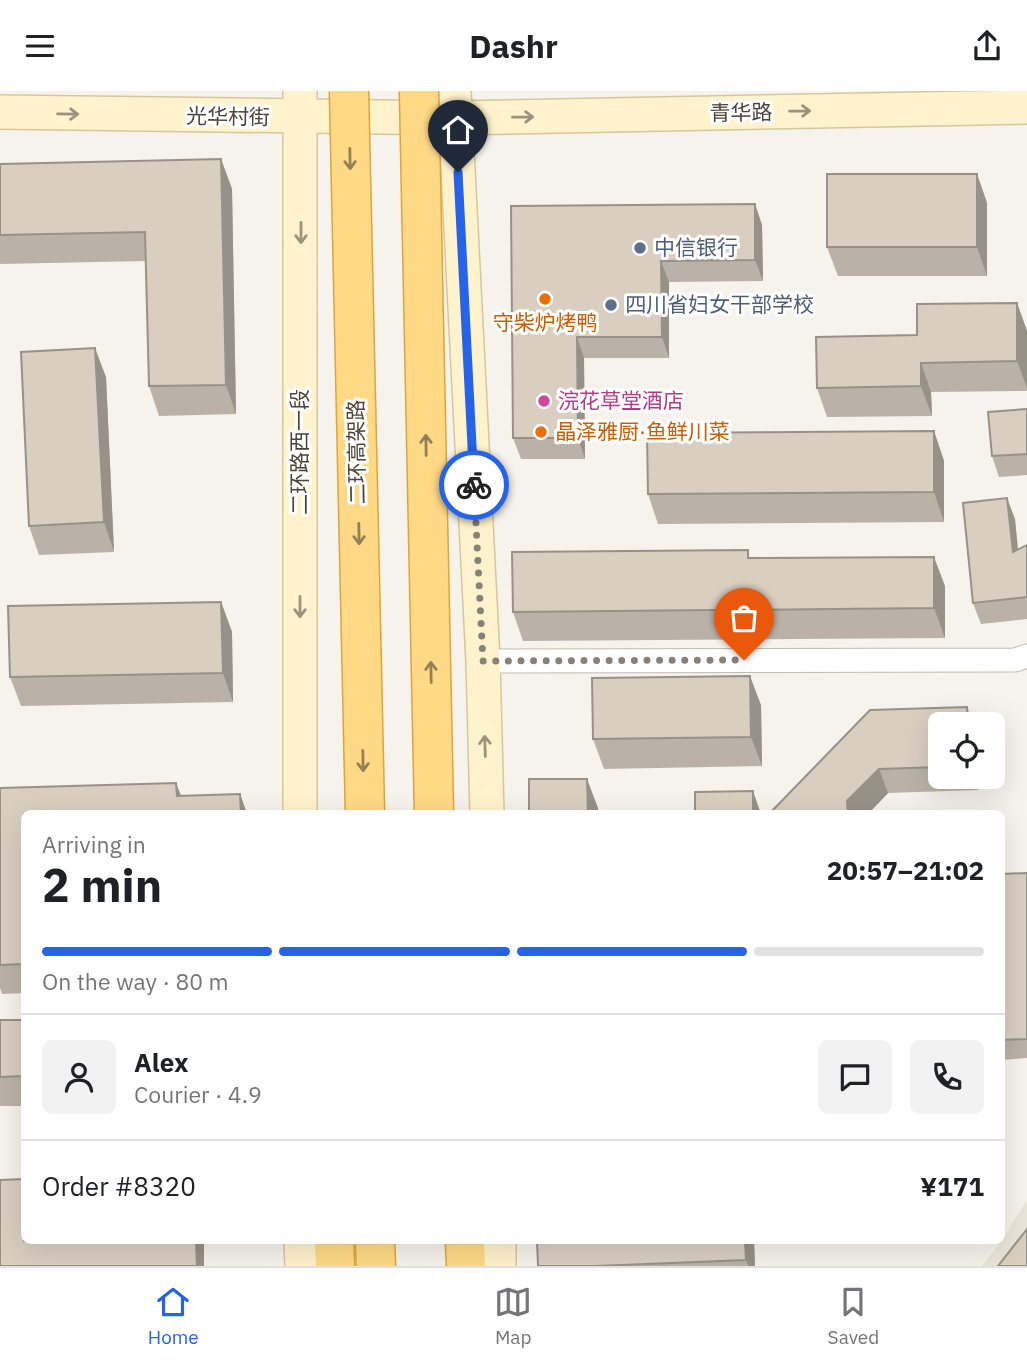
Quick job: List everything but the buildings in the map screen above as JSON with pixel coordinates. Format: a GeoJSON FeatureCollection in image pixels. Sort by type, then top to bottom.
{"type":"FeatureCollection","features":[{"type":"Feature","properties":{"kind":"highway","name":"二环高架路"},"geometry":{"type":"LineString","coordinates":[[349,91],[365,810]]}},
{"type":"Feature","properties":{"kind":"highway"},"geometry":{"type":"LineString","coordinates":[[419,91],[434,810]]}},
{"type":"Feature","properties":{"kind":"highway"},"geometry":{"type":"LineString","coordinates":[[334,1244],[335,1266]]}},
{"type":"Feature","properties":{"kind":"highway"},"geometry":{"type":"LineString","coordinates":[[376,1244],[376,1266]]}},
{"type":"Feature","properties":{"kind":"highway"},"geometry":{"type":"LineString","coordinates":[[444,1244],[444,1266]]}},
{"type":"Feature","properties":{"kind":"highway"},"geometry":{"type":"LineString","coordinates":[[465,1244],[466,1266]]}},
{"type":"Feature","properties":{"kind":"main road","name":"光华村街"},"geometry":{"type":"LineString","coordinates":[[0,112],[455,104]]}},
{"type":"Feature","properties":{"kind":"main road","name":"青华路"},"geometry":{"type":"LineString","coordinates":[[455,104],[1027,107]]}},
{"type":"Feature","properties":{"kind":"main road"},"geometry":{"type":"LineString","coordinates":[[455,104],[483,661],[487,810]]}},
{"type":"Feature","properties":{"kind":"main road","name":"二环路西一段"},"geometry":{"type":"LineString","coordinates":[[299,810],[301,105]]}},
{"type":"Feature","properties":{"kind":"main road"},"geometry":{"type":"LineString","coordinates":[[301,1244],[302,1266]]}},
{"type":"Feature","properties":{"kind":"main road"},"geometry":{"type":"LineString","coordinates":[[499,1244],[499,1266]]}},
{"type":"Feature","properties":{"kind":"street"},"geometry":{"type":"LineString","coordinates":[[483,661],[1015,660],[1027,656]]}},
{"type":"Feature","properties":{"kind":"shaded area"},"geometry":{"type":"Polygon","coordinates":[[[1027,1200],[1027,1266],[982,1266],[999,1244],[1005,1244],[1005,1235],[1027,1200]]]}},
{"type":"Feature","properties":{"kind":"way so far"},"geometry":{"type":"LineString","coordinates":[[474,485],[483,661],[744,660]]}},
{"type":"Feature","properties":{"kind":"place","name":"中信银行"},"geometry":{"type":"Point","coordinates":[640,248]}},
{"type":"Feature","properties":{"kind":"place","name":"守柴炉烤鸭"},"geometry":{"type":"Point","coordinates":[545,299]}},
{"type":"Feature","properties":{"kind":"place","name":"四川省妇女干部学校"},"geometry":{"type":"Point","coordinates":[611,305]}},
{"type":"Feature","properties":{"kind":"place","name":"浣花草堂酒店"},"geometry":{"type":"Point","coordinates":[544,401]}},
{"type":"Feature","properties":{"kind":"place","name":"晶泽雅厨·鱼鲜川菜"},"geometry":{"type":"Point","coordinates":[541,432]}},
{"type":"Feature","properties":{"kind":"route"},"geometry":{"type":"LineString","coordinates":[[458,172],[474,485]]}}]}
